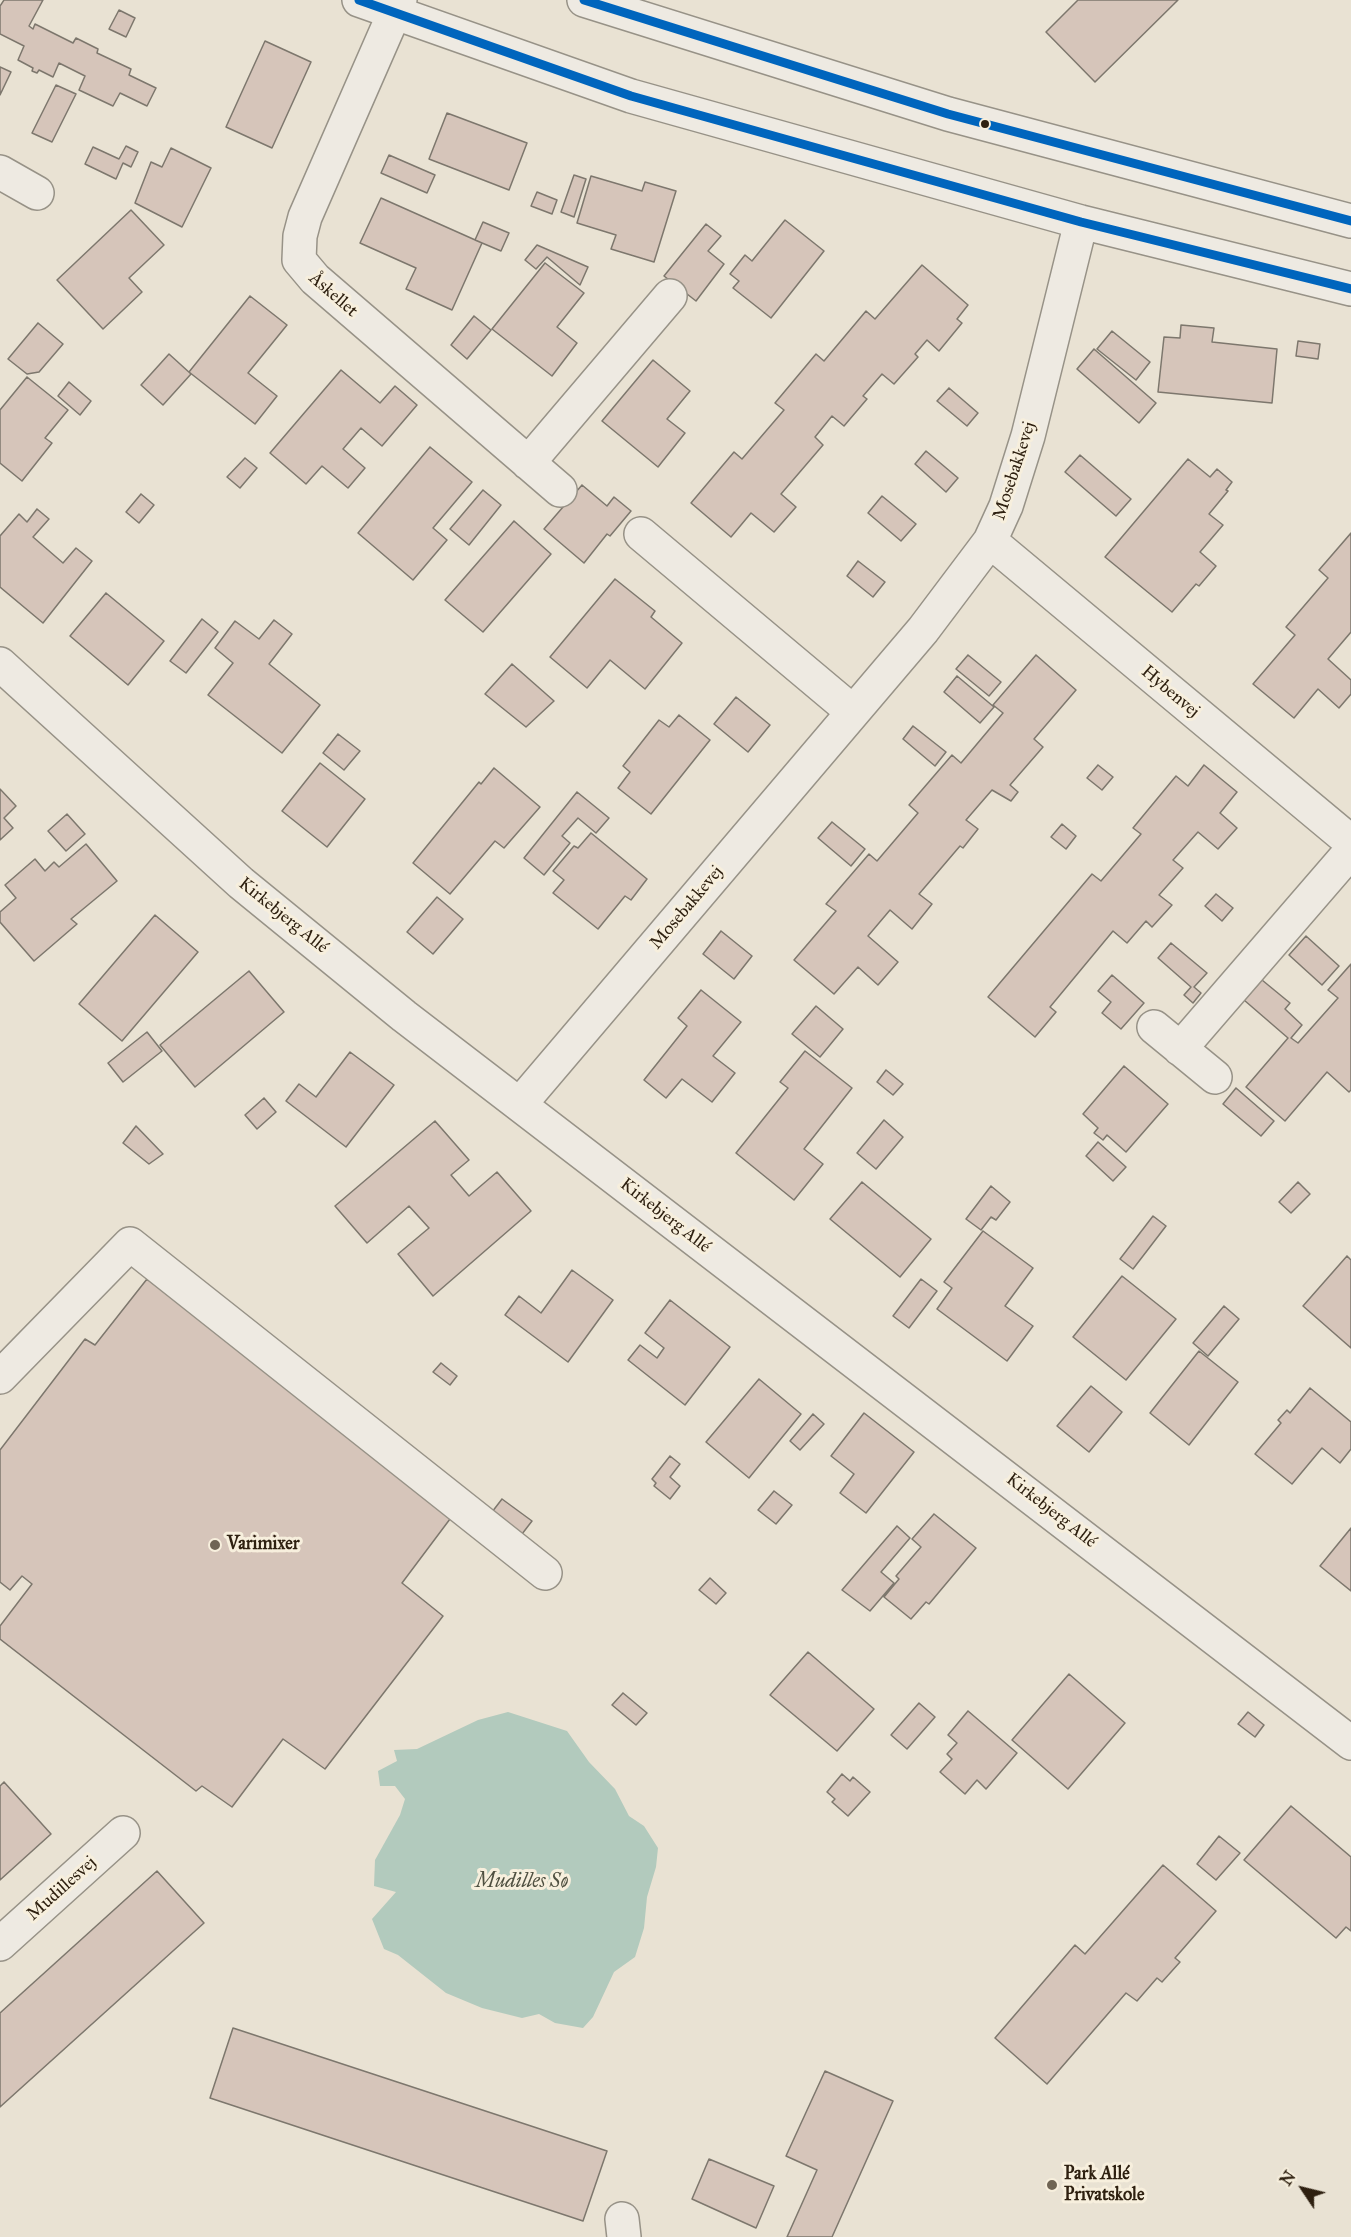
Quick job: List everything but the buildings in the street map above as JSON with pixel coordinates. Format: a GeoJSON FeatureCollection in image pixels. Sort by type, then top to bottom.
{"type":"FeatureCollection","features":[{"type":"Feature","properties":{"kind":"street"},"geometry":{"type":"LineString","coordinates":[[359,0],[397,7],[631,96],[1081,222],[1351,289]]}},
{"type":"Feature","properties":{"kind":"street"},"geometry":{"type":"LineString","coordinates":[[584,0],[948,114],[1351,220]]}},
{"type":"Feature","properties":{"kind":"street","name":"Åskellet"},"geometry":{"type":"LineString","coordinates":[[397,7],[305,217],[300,236],[299,260],[315,279],[560,490]]}},
{"type":"Feature","properties":{"kind":"street"},"geometry":{"type":"LineString","coordinates":[[0,172],[37,193]]}},
{"type":"Feature","properties":{"kind":"street","name":"Mosebakkevej"},"geometry":{"type":"LineString","coordinates":[[521,1103],[923,630],[990,541],[1006,506],[1028,436],[1081,222]]}},
{"type":"Feature","properties":{"kind":"street"},"geometry":{"type":"LineString","coordinates":[[528,463],[670,296]]}},
{"type":"Feature","properties":{"kind":"street"},"geometry":{"type":"LineString","coordinates":[[641,534],[853,712]]}},
{"type":"Feature","properties":{"kind":"street","name":"Hybenvej"},"geometry":{"type":"LineString","coordinates":[[990,541],[1351,842]]}},
{"type":"Feature","properties":{"kind":"street","name":"Kirkebjerg Allé"},"geometry":{"type":"LineString","coordinates":[[0,664],[241,883],[405,1016],[1351,1743]]}},
{"type":"Feature","properties":{"kind":"street"},"geometry":{"type":"LineString","coordinates":[[1180,1049],[1351,851]]}},
{"type":"Feature","properties":{"kind":"street"},"geometry":{"type":"LineString","coordinates":[[1154,1027],[1215,1077]]}},
{"type":"Feature","properties":{"kind":"street"},"geometry":{"type":"LineString","coordinates":[[0,1377],[130,1244],[545,1573]]}},
{"type":"Feature","properties":{"kind":"street","name":"Mudillesvej"},"geometry":{"type":"LineString","coordinates":[[0,1944],[123,1833]]}},
{"type":"Feature","properties":{"kind":"water","name":"Mudilles Sø"},"geometry":{"type":"Polygon","coordinates":[[[508,1712],[567,1731],[589,1762],[615,1789],[629,1816],[644,1826],[658,1848],[656,1867],[647,1897],[644,1928],[635,1957],[614,1972],[593,2017],[583,2028],[555,2023],[539,2014],[522,2018],[482,2008],[446,1993],[398,1955],[384,1949],[372,1919],[396,1892],[374,1886],[375,1860],[400,1815],[405,1799],[395,1786],[380,1786],[378,1771],[397,1761],[394,1750],[417,1749],[478,1720],[508,1712]]]}},
{"type":"Feature","properties":{"kind":"transit line"},"geometry":{"type":"LineString","coordinates":[[359,0],[631,96],[1081,222],[1351,289]]}},
{"type":"Feature","properties":{"kind":"transit line"},"geometry":{"type":"LineString","coordinates":[[584,0],[948,114],[1351,221]]}},
{"type":"Feature","properties":{"kind":"place","name":"Varimixer"},"geometry":{"type":"Point","coordinates":[215,1545]}},
{"type":"Feature","properties":{"kind":"place","name":"Park Allé Privatskole"},"geometry":{"type":"Point","coordinates":[1052,2185]}}]}
